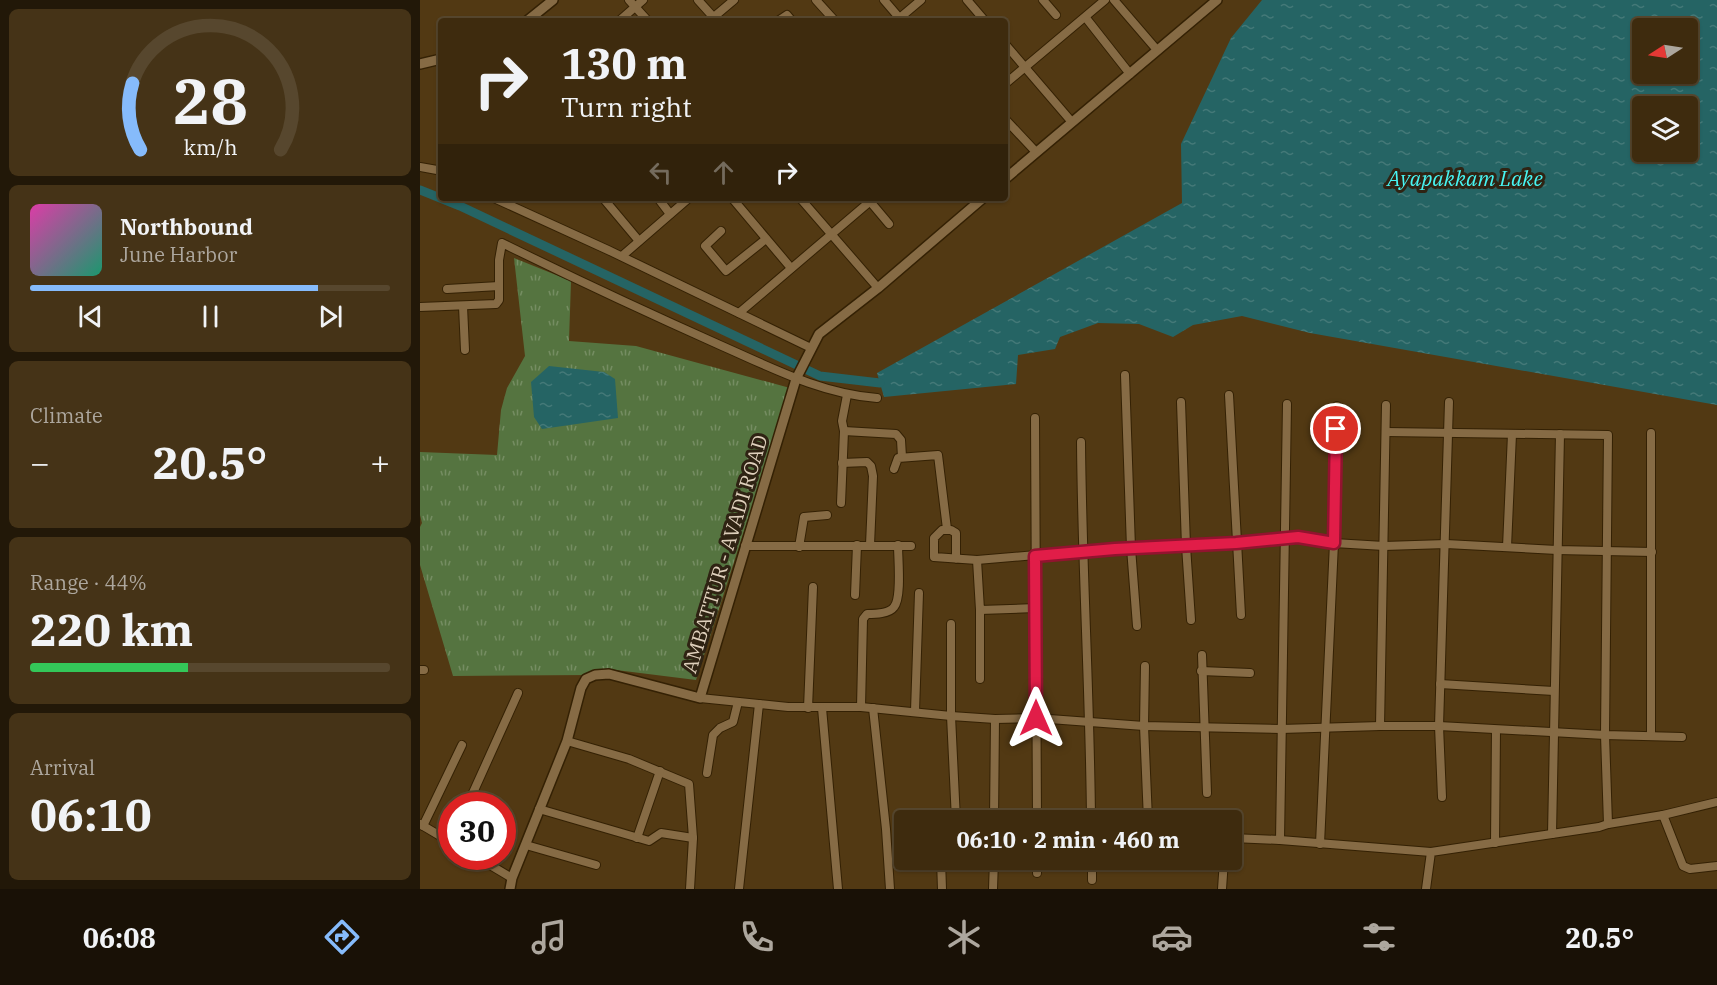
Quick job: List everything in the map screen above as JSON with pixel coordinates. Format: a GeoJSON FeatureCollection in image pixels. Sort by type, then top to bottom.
{"type":"FeatureCollection","features":[{"type":"Feature","properties":{"kind":"street"},"geometry":{"type":"LineString","coordinates":[[531,18],[553,0]]}},
{"type":"Feature","properties":{"kind":"street"},"geometry":{"type":"LineString","coordinates":[[620,18],[632,3],[643,0]]}},
{"type":"Feature","properties":{"kind":"street"},"geometry":{"type":"LineString","coordinates":[[698,0],[712,18]]}},
{"type":"Feature","properties":{"kind":"street"},"geometry":{"type":"LineString","coordinates":[[715,18],[734,0]]}},
{"type":"Feature","properties":{"kind":"street"},"geometry":{"type":"LineString","coordinates":[[816,0],[832,18]]}},
{"type":"Feature","properties":{"kind":"street"},"geometry":{"type":"LineString","coordinates":[[884,0],[898,18]]}},
{"type":"Feature","properties":{"kind":"street"},"geometry":{"type":"LineString","coordinates":[[901,18],[921,0]]}},
{"type":"Feature","properties":{"kind":"street"},"geometry":{"type":"LineString","coordinates":[[967,0],[982,18]]}},
{"type":"Feature","properties":{"kind":"street"},"geometry":{"type":"LineString","coordinates":[[1043,0],[1056,15]]}},
{"type":"Feature","properties":{"kind":"street"},"geometry":{"type":"LineString","coordinates":[[1008,81],[1105,0]]}},
{"type":"Feature","properties":{"kind":"street"},"geometry":{"type":"LineString","coordinates":[[1114,0],[1157,50]]}},
{"type":"Feature","properties":{"kind":"street"},"geometry":{"type":"LineString","coordinates":[[1008,175],[1217,0]]}},
{"type":"Feature","properties":{"kind":"street"},"geometry":{"type":"LineString","coordinates":[[632,3],[645,18]]}},
{"type":"Feature","properties":{"kind":"street"},"geometry":{"type":"LineString","coordinates":[[1086,18],[1130,74]]}},
{"type":"Feature","properties":{"kind":"street"},"geometry":{"type":"LineString","coordinates":[[1008,50],[1071,121]]}},
{"type":"Feature","properties":{"kind":"street"},"geometry":{"type":"LineString","coordinates":[[420,64],[438,60]]}},
{"type":"Feature","properties":{"kind":"street"},"geometry":{"type":"LineString","coordinates":[[1008,122],[1036,152]]}},
{"type":"Feature","properties":{"kind":"street"},"geometry":{"type":"LineString","coordinates":[[420,166],[438,170]]}},
{"type":"Feature","properties":{"kind":"street"},"geometry":{"type":"LineString","coordinates":[[501,201],[622,256],[811,348]]}},
{"type":"Feature","properties":{"kind":"street"},"geometry":{"type":"LineString","coordinates":[[606,201],[639,241]]}},
{"type":"Feature","properties":{"kind":"street"},"geometry":{"type":"LineString","coordinates":[[660,201],[670,214]]}},
{"type":"Feature","properties":{"kind":"street"},"geometry":{"type":"LineString","coordinates":[[622,256],[685,201]]}},
{"type":"Feature","properties":{"kind":"street"},"geometry":{"type":"LineString","coordinates":[[734,201],[791,268]]}},
{"type":"Feature","properties":{"kind":"street"},"geometry":{"type":"LineString","coordinates":[[804,201],[878,288]]}},
{"type":"Feature","properties":{"kind":"street"},"geometry":{"type":"LineString","coordinates":[[739,313],[868,201]]}},
{"type":"Feature","properties":{"kind":"street"},"geometry":{"type":"LineString","coordinates":[[872,201],[889,224]]}},
{"type":"Feature","properties":{"kind":"street","name":"AMBATTUR - AVADI ROAD"},"geometry":{"type":"LineString","coordinates":[[510,889],[512,878],[567,741],[580,688],[586,679],[595,675],[609,674],[700,698],[797,377],[819,334],[878,288],[979,201]]}},
{"type":"Feature","properties":{"kind":"street"},"geometry":{"type":"LineString","coordinates":[[721,231],[705,246],[726,271],[766,239]]}},
{"type":"Feature","properties":{"kind":"street"},"geometry":{"type":"LineString","coordinates":[[420,307],[496,304],[499,300],[499,253],[502,243],[641,310],[797,377],[847,395],[877,398]]}},
{"type":"Feature","properties":{"kind":"street"},"geometry":{"type":"LineString","coordinates":[[447,289],[499,286]]}},
{"type":"Feature","properties":{"kind":"street"},"geometry":{"type":"LineString","coordinates":[[463,306],[465,350]]}},
{"type":"Feature","properties":{"kind":"street"},"geometry":{"type":"LineString","coordinates":[[1125,375],[1131,548],[1137,626]]}},
{"type":"Feature","properties":{"kind":"street"},"geometry":{"type":"LineString","coordinates":[[840,503],[844,431],[842,421],[847,395]]}},
{"type":"Feature","properties":{"kind":"street"},"geometry":{"type":"LineString","coordinates":[[1229,395],[1241,615]]}},
{"type":"Feature","properties":{"kind":"street"},"geometry":{"type":"LineString","coordinates":[[1181,402],[1191,620]]}},
{"type":"Feature","properties":{"kind":"street"},"geometry":{"type":"LineString","coordinates":[[1442,797],[1439,726],[1449,402]]}},
{"type":"Feature","properties":{"kind":"street"},"geometry":{"type":"LineString","coordinates":[[1280,840],[1287,405]]}},
{"type":"Feature","properties":{"kind":"street"},"geometry":{"type":"LineString","coordinates":[[1380,726],[1386,405]]}},
{"type":"Feature","properties":{"kind":"street"},"geometry":{"type":"LineString","coordinates":[[1320,844],[1334,543],[1337,406]]}},
{"type":"Feature","properties":{"kind":"street"},"geometry":{"type":"LineString","coordinates":[[1035,418],[1037,810]]}},
{"type":"Feature","properties":{"kind":"street"},"geometry":{"type":"LineString","coordinates":[[844,431],[896,434],[901,440],[902,457]]}},
{"type":"Feature","properties":{"kind":"street"},"geometry":{"type":"LineString","coordinates":[[1386,432],[1608,435],[1605,735],[1608,824]]}},
{"type":"Feature","properties":{"kind":"street"},"geometry":{"type":"LineString","coordinates":[[1652,433],[1652,736]]}},
{"type":"Feature","properties":{"kind":"street"},"geometry":{"type":"LineString","coordinates":[[1507,547],[1512,434]]}},
{"type":"Feature","properties":{"kind":"street"},"geometry":{"type":"LineString","coordinates":[[1552,834],[1560,434]]}},
{"type":"Feature","properties":{"kind":"street"},"geometry":{"type":"LineString","coordinates":[[1082,442],[1082,551],[1090,721],[1091,810]]}},
{"type":"Feature","properties":{"kind":"street"},"geometry":{"type":"LineString","coordinates":[[894,469],[896,460],[902,457],[938,455],[947,529]]}},
{"type":"Feature","properties":{"kind":"street"},"geometry":{"type":"LineString","coordinates":[[842,464],[867,462],[871,466],[873,476],[870,545]]}},
{"type":"Feature","properties":{"kind":"street"},"geometry":{"type":"LineString","coordinates":[[799,547],[804,517],[827,515]]}},
{"type":"Feature","properties":{"kind":"street"},"geometry":{"type":"LineString","coordinates":[[956,559],[956,534],[947,529],[942,530],[934,538],[934,557],[956,559],[977,560],[1298,537],[1334,543],[1384,546],[1446,544],[1652,552]]}},
{"type":"Feature","properties":{"kind":"street"},"geometry":{"type":"LineString","coordinates":[[855,595],[857,545]]}},
{"type":"Feature","properties":{"kind":"street"},"geometry":{"type":"LineString","coordinates":[[861,707],[863,619],[867,614],[880,614],[893,610],[896,605],[898,545]]}},
{"type":"Feature","properties":{"kind":"street"},"geometry":{"type":"LineString","coordinates":[[745,546],[911,546]]}},
{"type":"Feature","properties":{"kind":"street"},"geometry":{"type":"LineString","coordinates":[[977,560],[980,679]]}},
{"type":"Feature","properties":{"kind":"street"},"geometry":{"type":"LineString","coordinates":[[808,708],[813,587]]}},
{"type":"Feature","properties":{"kind":"street"},"geometry":{"type":"LineString","coordinates":[[915,711],[919,593]]}},
{"type":"Feature","properties":{"kind":"street"},"geometry":{"type":"LineString","coordinates":[[980,610],[1036,608]]}},
{"type":"Feature","properties":{"kind":"street"},"geometry":{"type":"LineString","coordinates":[[951,624],[951,716],[956,810]]}},
{"type":"Feature","properties":{"kind":"street"},"geometry":{"type":"LineString","coordinates":[[1202,655],[1208,793]]}},
{"type":"Feature","properties":{"kind":"street"},"geometry":{"type":"LineString","coordinates":[[1146,666],[1144,726],[1148,810]]}},
{"type":"Feature","properties":{"kind":"street"},"geometry":{"type":"LineString","coordinates":[[1201,671],[1250,673]]}},
{"type":"Feature","properties":{"kind":"street"},"geometry":{"type":"LineString","coordinates":[[1440,684],[1554,691]]}},
{"type":"Feature","properties":{"kind":"street"},"geometry":{"type":"LineString","coordinates":[[473,792],[518,693]]}},
{"type":"Feature","properties":{"kind":"street"},"geometry":{"type":"LineString","coordinates":[[700,698],[808,708],[861,707],[995,719],[1036,718],[1144,726],[1281,729],[1439,726],[1553,733],[1682,737]]}},
{"type":"Feature","properties":{"kind":"street"},"geometry":{"type":"LineString","coordinates":[[707,773],[712,735],[733,722],[738,702]]}},
{"type":"Feature","properties":{"kind":"street"},"geometry":{"type":"LineString","coordinates":[[739,889],[759,704]]}},
{"type":"Feature","properties":{"kind":"street"},"geometry":{"type":"LineString","coordinates":[[822,708],[838,889]]}},
{"type":"Feature","properties":{"kind":"street"},"geometry":{"type":"LineString","coordinates":[[873,708],[890,889]]}},
{"type":"Feature","properties":{"kind":"street"},"geometry":{"type":"LineString","coordinates":[[994,810],[995,719]]}},
{"type":"Feature","properties":{"kind":"street"},"geometry":{"type":"LineString","coordinates":[[1495,843],[1496,730]]}},
{"type":"Feature","properties":{"kind":"street"},"geometry":{"type":"LineString","coordinates":[[567,741],[629,759],[689,784],[693,838],[690,889]]}},
{"type":"Feature","properties":{"kind":"street"},"geometry":{"type":"LineString","coordinates":[[438,834],[421,825],[462,745]]}},
{"type":"Feature","properties":{"kind":"street"},"geometry":{"type":"LineString","coordinates":[[637,838],[660,771]]}},
{"type":"Feature","properties":{"kind":"street"},"geometry":{"type":"LineString","coordinates":[[1242,838],[1431,852],[1599,827],[1717,802]]}},
{"type":"Feature","properties":{"kind":"street"},"geometry":{"type":"LineString","coordinates":[[539,809],[649,841],[662,833],[693,838]]}},
{"type":"Feature","properties":{"kind":"street"},"geometry":{"type":"LineString","coordinates":[[1663,815],[1683,866],[1690,869],[1717,866]]}},
{"type":"Feature","properties":{"kind":"street"},"geometry":{"type":"LineString","coordinates":[[526,845],[596,865]]}},
{"type":"Feature","properties":{"kind":"street"},"geometry":{"type":"LineString","coordinates":[[1426,889],[1431,852]]}},
{"type":"Feature","properties":{"kind":"street"},"geometry":{"type":"LineString","coordinates":[[499,870],[512,878]]}},
{"type":"Feature","properties":{"kind":"street"},"geometry":{"type":"LineString","coordinates":[[941,870],[942,889]]}},
{"type":"Feature","properties":{"kind":"street"},"geometry":{"type":"LineString","coordinates":[[993,889],[994,870]]}},
{"type":"Feature","properties":{"kind":"street"},"geometry":{"type":"LineString","coordinates":[[1092,870],[1092,880]]}},
{"type":"Feature","properties":{"kind":"street"},"geometry":{"type":"LineString","coordinates":[[1222,889],[1223,870]]}},
{"type":"Feature","properties":{"kind":"green space"},"geometry":{"type":"Polygon","coordinates":[[[514,258],[571,281],[569,341],[636,346],[790,388],[696,680],[608,669],[591,675],[453,676],[420,565],[420,527],[422,523],[420,452],[497,455],[501,410],[507,388],[525,356],[514,258]]]}},
{"type":"Feature","properties":{"kind":"water","name":"Ayapakkam Lake"},"geometry":{"type":"Polygon","coordinates":[[[1262,0],[1717,0],[1717,405],[1310,333],[1242,316],[1193,325],[1173,337],[1139,324],[1098,323],[1060,337],[1055,349],[1018,355],[1016,384],[884,397],[877,373],[1182,203],[1181,144],[1231,38],[1262,0]]]}},
{"type":"Feature","properties":{"kind":"water"},"geometry":{"type":"Polygon","coordinates":[[[549,366],[604,372],[615,379],[618,418],[542,429],[534,417],[531,382],[549,366]]]}},
{"type":"Feature","properties":{"kind":"waterway"},"geometry":{"type":"LineString","coordinates":[[420,190],[438,197]]}},
{"type":"Feature","properties":{"kind":"waterway"},"geometry":{"type":"LineString","coordinates":[[448,201],[820,376],[880,383]]}},
{"type":"Feature","properties":{"kind":"route"},"geometry":{"type":"LineString","coordinates":[[1036,718],[1035,556],[1298,537],[1334,543],[1336,429]]}}]}
